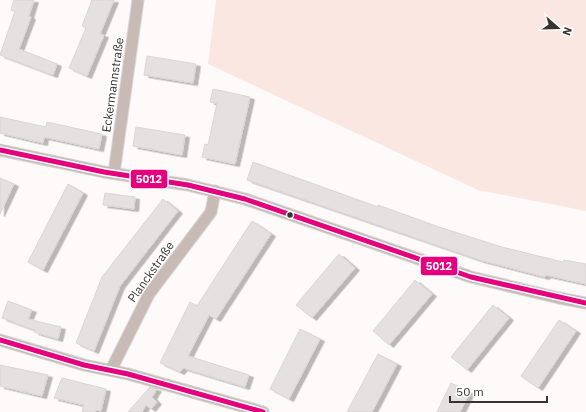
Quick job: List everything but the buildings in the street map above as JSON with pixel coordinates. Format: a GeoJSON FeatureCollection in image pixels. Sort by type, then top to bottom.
{"type":"FeatureCollection","features":[{"type":"Feature","properties":{"kind":"street","name":"Eckermannstraße"},"geometry":{"type":"LineString","coordinates":[[114,174],[138,0]]}},
{"type":"Feature","properties":{"kind":"street"},"geometry":{"type":"LineString","coordinates":[[0,150],[114,174],[216,191],[286,212],[472,277],[586,303]]}},
{"type":"Feature","properties":{"kind":"street","name":"Planckstraße"},"geometry":{"type":"LineString","coordinates":[[111,370],[149,294],[211,212],[216,191]]}},
{"type":"Feature","properties":{"kind":"street"},"geometry":{"type":"LineString","coordinates":[[0,340],[263,412]]}},
{"type":"Feature","properties":{"kind":"shaded area"},"geometry":{"type":"Polygon","coordinates":[[[216,0],[586,0],[586,211],[478,190],[208,64],[216,0]]]}},
{"type":"Feature","properties":{"kind":"transit line","name":"5012"},"geometry":{"type":"LineString","coordinates":[[0,150],[104,172],[188,185],[245,199],[471,277],[586,303]]}},
{"type":"Feature","properties":{"kind":"transit line","name":"5012"},"geometry":{"type":"LineString","coordinates":[[0,340],[84,365],[128,374],[263,412]]}}]}
